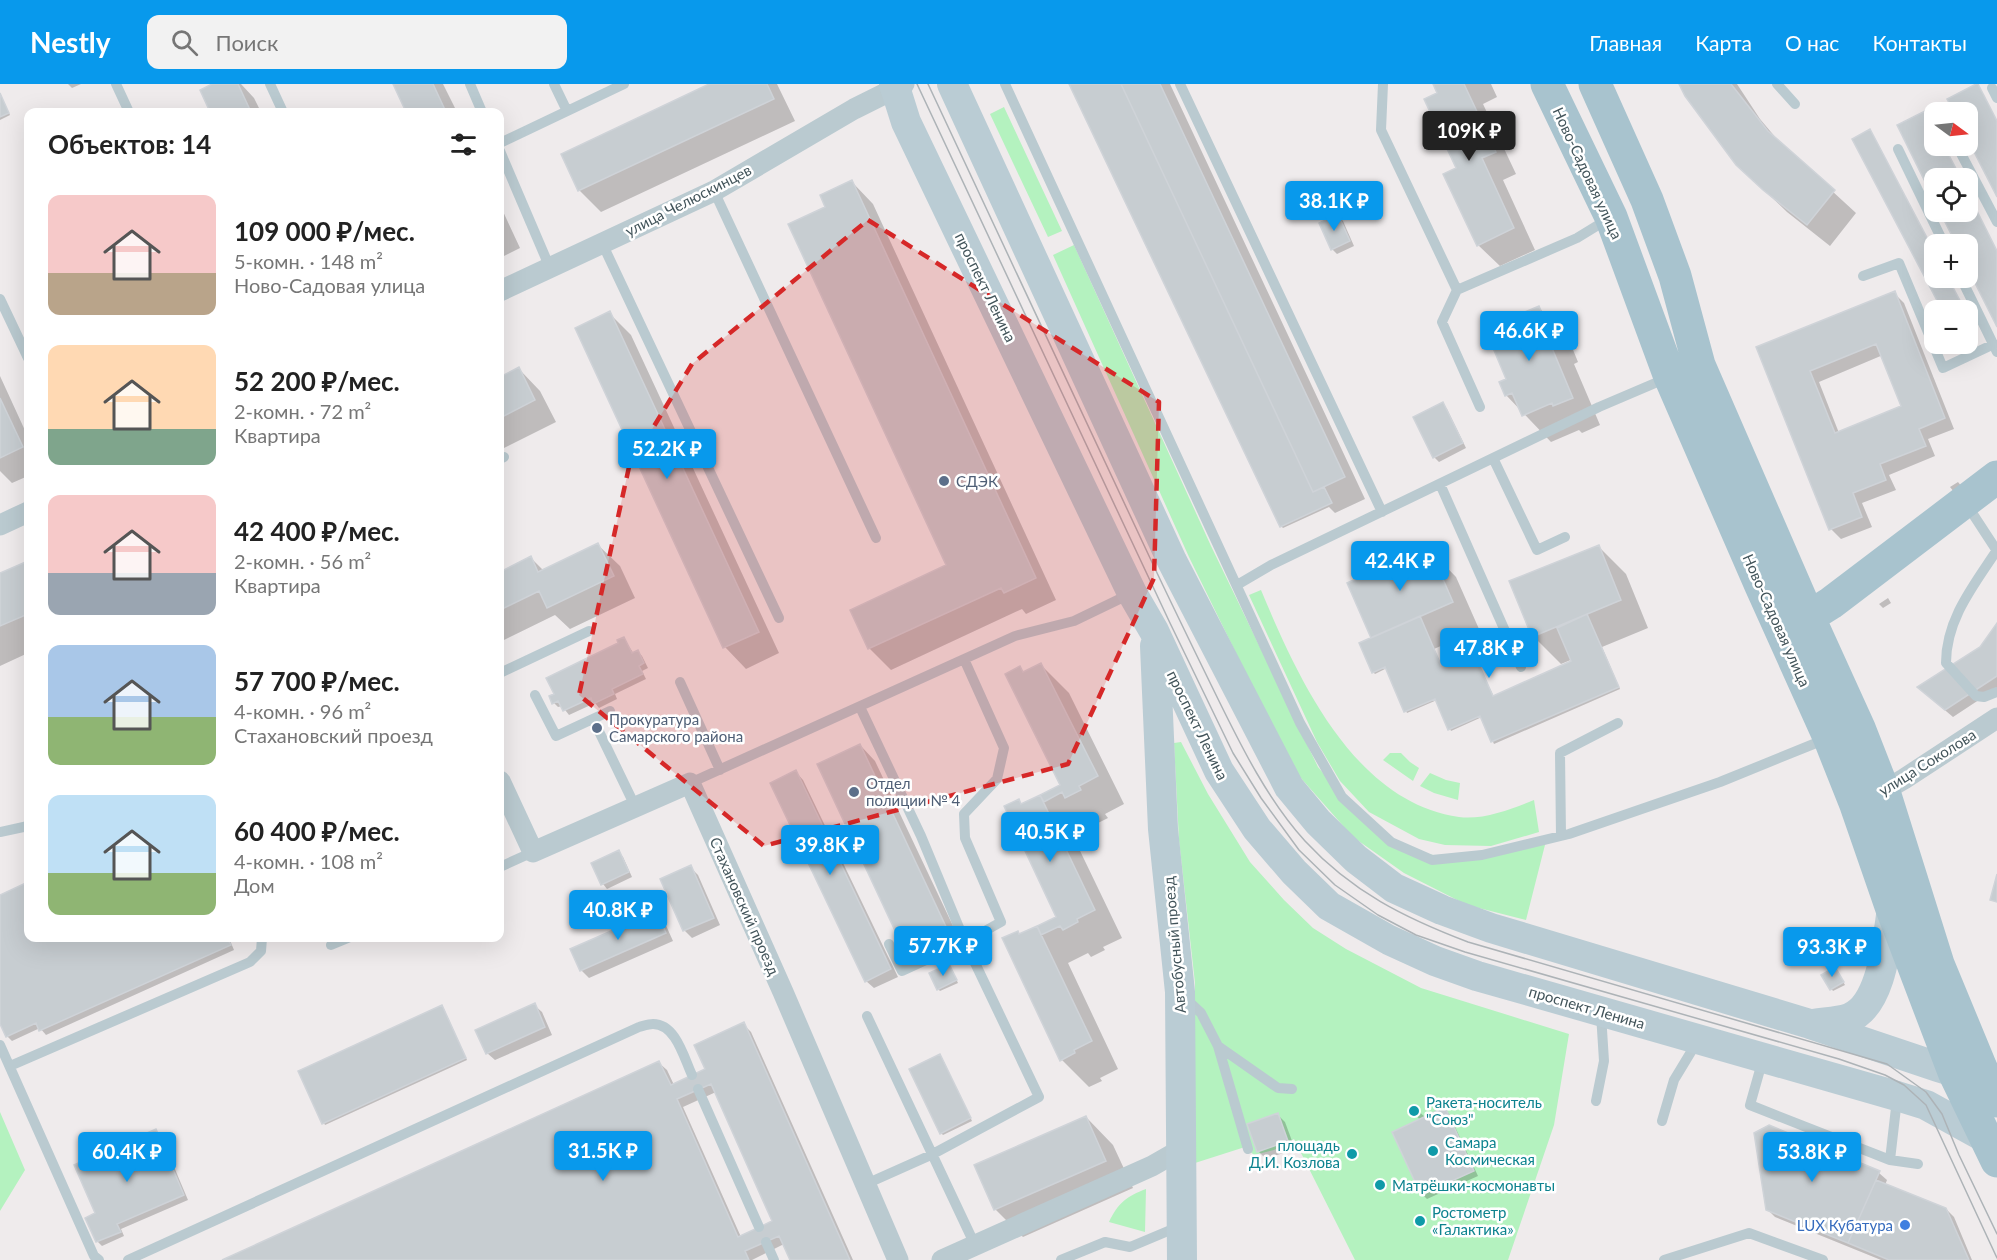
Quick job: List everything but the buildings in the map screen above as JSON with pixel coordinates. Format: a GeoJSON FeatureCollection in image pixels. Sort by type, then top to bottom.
{"type":"FeatureCollection","features":[{"type":"Feature","properties":{"kind":"main road"},"geometry":{"type":"LineString","coordinates":[[952,84],[1172,561],[1289,787],[1318,822],[1356,859],[1394,888],[1442,910],[1491,928],[1968,1070]]}},
{"type":"Feature","properties":{"kind":"main road","name":"Ново-Садовая улица"},"geometry":{"type":"LineString","coordinates":[[1547,84],[1611,218],[1666,366],[1796,626],[1859,728],[1892,909],[1968,1070],[1997,1101]]}},
{"type":"Feature","properties":{"kind":"main road","name":"Ново-Садовая улица"},"geometry":{"type":"LineString","coordinates":[[1595,84],[1647,200],[1675,276],[1700,365],[1796,626],[1829,737],[1870,798],[1938,964],[1992,1149]]}},
{"type":"Feature","properties":{"kind":"main road","name":"проспект Ленина"},"geometry":{"type":"LineString","coordinates":[[898,85],[906,122],[1132,592],[1154,631],[1219,771],[1257,829],[1294,873],[1329,906],[1389,940],[1435,961],[1477,976],[1926,1105],[1992,1149]]}},
{"type":"Feature","properties":{"kind":"main road"},"geometry":{"type":"LineString","coordinates":[[1637,286],[1658,284],[1675,276]]}},
{"type":"Feature","properties":{"kind":"main road"},"geometry":{"type":"LineString","coordinates":[[1796,626],[1997,477]]}},
{"type":"Feature","properties":{"kind":"main road","name":"Автобусный проезд"},"geometry":{"type":"LineString","coordinates":[[1154,631],[1163,829],[1180,992],[1182,1260]]}},
{"type":"Feature","properties":{"kind":"main road"},"geometry":{"type":"LineString","coordinates":[[1810,1024],[1849,1018],[1864,1008],[1875,989],[1884,957],[1892,909]]}},
{"type":"Feature","properties":{"kind":"street","name":"улица Челюскинцев"},"geometry":{"type":"LineString","coordinates":[[504,289],[714,190],[898,85]]}},
{"type":"Feature","properties":{"kind":"street"},"geometry":{"type":"LineString","coordinates":[[0,525],[24,514]]}},
{"type":"Feature","properties":{"kind":"street","name":"улица Соколова"},"geometry":{"type":"LineString","coordinates":[[1870,798],[1997,718]]}},
{"type":"Feature","properties":{"kind":"street"},"geometry":{"type":"LineString","coordinates":[[504,790],[533,852],[690,783]]}},
{"type":"Feature","properties":{"kind":"street","name":"Стахановский проезд"},"geometry":{"type":"LineString","coordinates":[[690,783],[898,1260]]}},
{"type":"Feature","properties":{"kind":"street"},"geometry":{"type":"LineString","coordinates":[[942,1260],[1152,1166],[1180,1150]]}},
{"type":"Feature","properties":{"kind":"lane"},"geometry":{"type":"LineString","coordinates":[[116,84],[127,108]]}},
{"type":"Feature","properties":{"kind":"lane"},"geometry":{"type":"LineString","coordinates":[[270,84],[281,108]]}},
{"type":"Feature","properties":{"kind":"lane"},"geometry":{"type":"LineString","coordinates":[[470,84],[480,108]]}},
{"type":"Feature","properties":{"kind":"lane"},"geometry":{"type":"LineString","coordinates":[[555,84],[567,111]]}},
{"type":"Feature","properties":{"kind":"lane"},"geometry":{"type":"LineString","coordinates":[[504,141],[624,84]]}},
{"type":"Feature","properties":{"kind":"lane"},"geometry":{"type":"LineString","coordinates":[[1005,84],[1300,723],[1342,797],[1391,842],[1432,860],[1482,855],[1561,836],[1720,782],[1829,737]]}},
{"type":"Feature","properties":{"kind":"lane"},"geometry":{"type":"LineString","coordinates":[[1180,84],[1382,512]]}},
{"type":"Feature","properties":{"kind":"lane"},"geometry":{"type":"LineString","coordinates":[[1383,84],[1381,130],[1457,290]]}},
{"type":"Feature","properties":{"kind":"lane"},"geometry":{"type":"LineString","coordinates":[[1777,84],[1795,104]]}},
{"type":"Feature","properties":{"kind":"lane"},"geometry":{"type":"LineString","coordinates":[[1898,149],[1939,234]]}},
{"type":"Feature","properties":{"kind":"lane"},"geometry":{"type":"LineString","coordinates":[[1963,156],[1997,222]]}},
{"type":"Feature","properties":{"kind":"lane"},"geometry":{"type":"LineString","coordinates":[[504,160],[550,268]]}},
{"type":"Feature","properties":{"kind":"lane"},"geometry":{"type":"LineString","coordinates":[[714,190],[876,538]]}},
{"type":"Feature","properties":{"kind":"lane"},"geometry":{"type":"LineString","coordinates":[[1480,407],[1442,322],[1457,290],[1577,238],[1611,218]]}},
{"type":"Feature","properties":{"kind":"lane"},"geometry":{"type":"LineString","coordinates":[[602,243],[779,618]]}},
{"type":"Feature","properties":{"kind":"lane"},"geometry":{"type":"LineString","coordinates":[[1863,276],[1899,263],[1943,368],[1995,348],[1966,288]]}},
{"type":"Feature","properties":{"kind":"lane"},"geometry":{"type":"LineString","coordinates":[[0,299],[24,350]]}},
{"type":"Feature","properties":{"kind":"lane"},"geometry":{"type":"LineString","coordinates":[[1237,585],[1271,565],[1612,401],[1666,366]]}},
{"type":"Feature","properties":{"kind":"lane"},"geometry":{"type":"LineString","coordinates":[[1493,458],[1537,550],[1565,537]]}},
{"type":"Feature","properties":{"kind":"lane"},"geometry":{"type":"LineString","coordinates":[[1440,484],[1521,667]]}},
{"type":"Feature","properties":{"kind":"lane"},"geometry":{"type":"LineString","coordinates":[[1965,502],[1997,551],[1956,615],[1946,648],[1946,663],[1976,696],[1984,697],[1997,692]]}},
{"type":"Feature","properties":{"kind":"lane"},"geometry":{"type":"LineString","coordinates":[[690,783],[1015,636],[1074,621],[1132,592]]}},
{"type":"Feature","properties":{"kind":"lane"},"geometry":{"type":"LineString","coordinates":[[504,671],[589,631]]}},
{"type":"Feature","properties":{"kind":"lane"},"geometry":{"type":"LineString","coordinates":[[889,944],[902,971],[965,942],[1001,922],[965,838],[964,814],[997,779],[1004,748],[964,659]]}},
{"type":"Feature","properties":{"kind":"lane"},"geometry":{"type":"LineString","coordinates":[[680,682],[720,770]]}},
{"type":"Feature","properties":{"kind":"lane"},"geometry":{"type":"LineString","coordinates":[[536,695],[556,736],[610,711]]}},
{"type":"Feature","properties":{"kind":"lane"},"geometry":{"type":"LineString","coordinates":[[860,707],[921,836],[965,942],[1039,1097],[931,1155],[866,1184]]}},
{"type":"Feature","properties":{"kind":"lane"},"geometry":{"type":"LineString","coordinates":[[593,719],[634,807]]}},
{"type":"Feature","properties":{"kind":"lane"},"geometry":{"type":"LineString","coordinates":[[1561,836],[1560,753],[1618,723]]}},
{"type":"Feature","properties":{"kind":"lane"},"geometry":{"type":"LineString","coordinates":[[0,832],[24,827]]}},
{"type":"Feature","properties":{"kind":"lane"},"geometry":{"type":"LineString","coordinates":[[504,865],[533,852]]}},
{"type":"Feature","properties":{"kind":"lane"},"geometry":{"type":"LineString","coordinates":[[10,1065],[250,962],[261,951],[262,942]]}},
{"type":"Feature","properties":{"kind":"lane"},"geometry":{"type":"LineString","coordinates":[[331,945],[338,942]]}},
{"type":"Feature","properties":{"kind":"lane"},"geometry":{"type":"LineString","coordinates":[[1180,992],[1201,1013],[1218,1046],[1248,1149]]}},
{"type":"Feature","properties":{"kind":"lane"},"geometry":{"type":"LineString","coordinates":[[1596,1101],[1604,1061],[1601,1010]]}},
{"type":"Feature","properties":{"kind":"lane"},"geometry":{"type":"LineString","coordinates":[[867,1016],[975,1245]]}},
{"type":"Feature","properties":{"kind":"lane"},"geometry":{"type":"LineString","coordinates":[[128,1260],[639,1027],[654,1024],[668,1029],[675,1038],[692,1075]]}},
{"type":"Feature","properties":{"kind":"lane"},"geometry":{"type":"LineString","coordinates":[[1662,1121],[1674,1080],[1699,1039]]}},
{"type":"Feature","properties":{"kind":"lane"},"geometry":{"type":"LineString","coordinates":[[0,1045],[93,1259]]}},
{"type":"Feature","properties":{"kind":"lane"},"geometry":{"type":"LineString","coordinates":[[1218,1046],[1278,1088],[1292,1089]]}},
{"type":"Feature","properties":{"kind":"lane"},"geometry":{"type":"LineString","coordinates":[[1764,1058],[1750,1105],[1890,1160],[1918,1164]]}},
{"type":"Feature","properties":{"kind":"lane"},"geometry":{"type":"LineString","coordinates":[[699,1089],[759,1227]]}},
{"type":"Feature","properties":{"kind":"lane"},"geometry":{"type":"LineString","coordinates":[[1890,1160],[1897,1096]]}},
{"type":"Feature","properties":{"kind":"lane"},"geometry":{"type":"LineString","coordinates":[[1061,1260],[1105,1242],[1130,1247],[1183,1224]]}},
{"type":"Feature","properties":{"kind":"lane"},"geometry":{"type":"LineString","coordinates":[[1664,1260],[1749,1233],[1823,1260]]}},
{"type":"Feature","properties":{"kind":"lane"},"geometry":{"type":"LineString","coordinates":[[766,1242],[774,1260]]}},
{"type":"Feature","properties":{"kind":"highlighted area"},"geometry":{"type":"Polygon","coordinates":[[[868,220],[1159,402],[1154,578],[1068,764],[764,846],[579,695],[629,467],[692,364],[868,220]]]}},
{"type":"Feature","properties":{"kind":"green space"},"geometry":{"type":"Polygon","coordinates":[[[1004,107],[1062,231],[1048,237],[990,114],[1004,107]]]}},
{"type":"Feature","properties":{"kind":"green space"},"geometry":{"type":"Polygon","coordinates":[[[1074,245],[1211,546],[1318,767],[1356,811],[1406,849],[1442,857],[1479,857],[1547,837],[1526,920],[1467,905],[1404,873],[1353,837],[1292,768],[1189,557],[1053,255],[1074,245]]]}},
{"type":"Feature","properties":{"kind":"green space"},"geometry":{"type":"Polygon","coordinates":[[[1261,590],[1292,660],[1312,696],[1334,730],[1359,761],[1388,787],[1422,806],[1468,818],[1507,810],[1534,800],[1539,832],[1491,846],[1445,845],[1419,839],[1369,812],[1340,781],[1317,742],[1249,595],[1261,590]]]}},
{"type":"Feature","properties":{"kind":"green space"},"geometry":{"type":"Polygon","coordinates":[[[1181,742],[1208,794],[1250,862],[1313,928],[1346,949],[1421,988],[1569,1034],[1554,1125],[1508,1260],[1355,1260],[1294,1139],[1274,1150],[1254,1155],[1245,1147],[1195,1163],[1195,983],[1179,840],[1174,743],[1181,742]]]}},
{"type":"Feature","properties":{"kind":"green space"},"geometry":{"type":"Polygon","coordinates":[[[1390,753],[1401,753],[1419,768],[1413,781],[1383,760],[1390,753]]]}},
{"type":"Feature","properties":{"kind":"green space"},"geometry":{"type":"Polygon","coordinates":[[[1430,773],[1460,783],[1458,800],[1420,786],[1430,773]]]}},
{"type":"Feature","properties":{"kind":"green space"},"geometry":{"type":"Polygon","coordinates":[[[0,1112],[25,1170],[0,1211],[0,1112]]]}},
{"type":"Feature","properties":{"kind":"green space"},"geometry":{"type":"Polygon","coordinates":[[[1146,1189],[1145,1232],[1109,1222],[1124,1201],[1133,1194],[1146,1189]]]}},
{"type":"Feature","properties":{"kind":"tram line"},"geometry":{"type":"LineString","coordinates":[[917,84],[1233,753],[1261,798],[1299,850],[1335,885],[1378,915],[1416,935],[1465,952],[1839,1059],[1885,1075],[1904,1085],[1926,1105],[1997,1258]]}},
{"type":"Feature","properties":{"kind":"tram line"},"geometry":{"type":"LineString","coordinates":[[928,84],[1158,576],[1227,717],[1268,791],[1305,841],[1341,875],[1380,902],[1468,942],[1887,1064],[1926,1092],[1942,1114],[1997,1234]]}},
{"type":"Feature","properties":{"kind":"place","name":"СДЭК"},"geometry":{"type":"Point","coordinates":[944,481]}},
{"type":"Feature","properties":{"kind":"place","name":"Прокуратура Самарского района"},"geometry":{"type":"Point","coordinates":[597,728]}},
{"type":"Feature","properties":{"kind":"place","name":"Отдел полиции № 4"},"geometry":{"type":"Point","coordinates":[854,792]}},
{"type":"Feature","properties":{"kind":"place","name":"Ракета-носитель \"Союз\""},"geometry":{"type":"Point","coordinates":[1414,1111]}},
{"type":"Feature","properties":{"kind":"place","name":"Самара Космическая"},"geometry":{"type":"Point","coordinates":[1433,1151]}},
{"type":"Feature","properties":{"kind":"place","name":"площадь Д.И. Козлова"},"geometry":{"type":"Point","coordinates":[1352,1154]}},
{"type":"Feature","properties":{"kind":"place","name":"Матрёшки-космонавты"},"geometry":{"type":"Point","coordinates":[1380,1185]}},
{"type":"Feature","properties":{"kind":"place","name":"Ростометр «Галактика»"},"geometry":{"type":"Point","coordinates":[1420,1221]}},
{"type":"Feature","properties":{"kind":"place","name":"LUX Кубатура"},"geometry":{"type":"Point","coordinates":[1905,1225]}}]}
